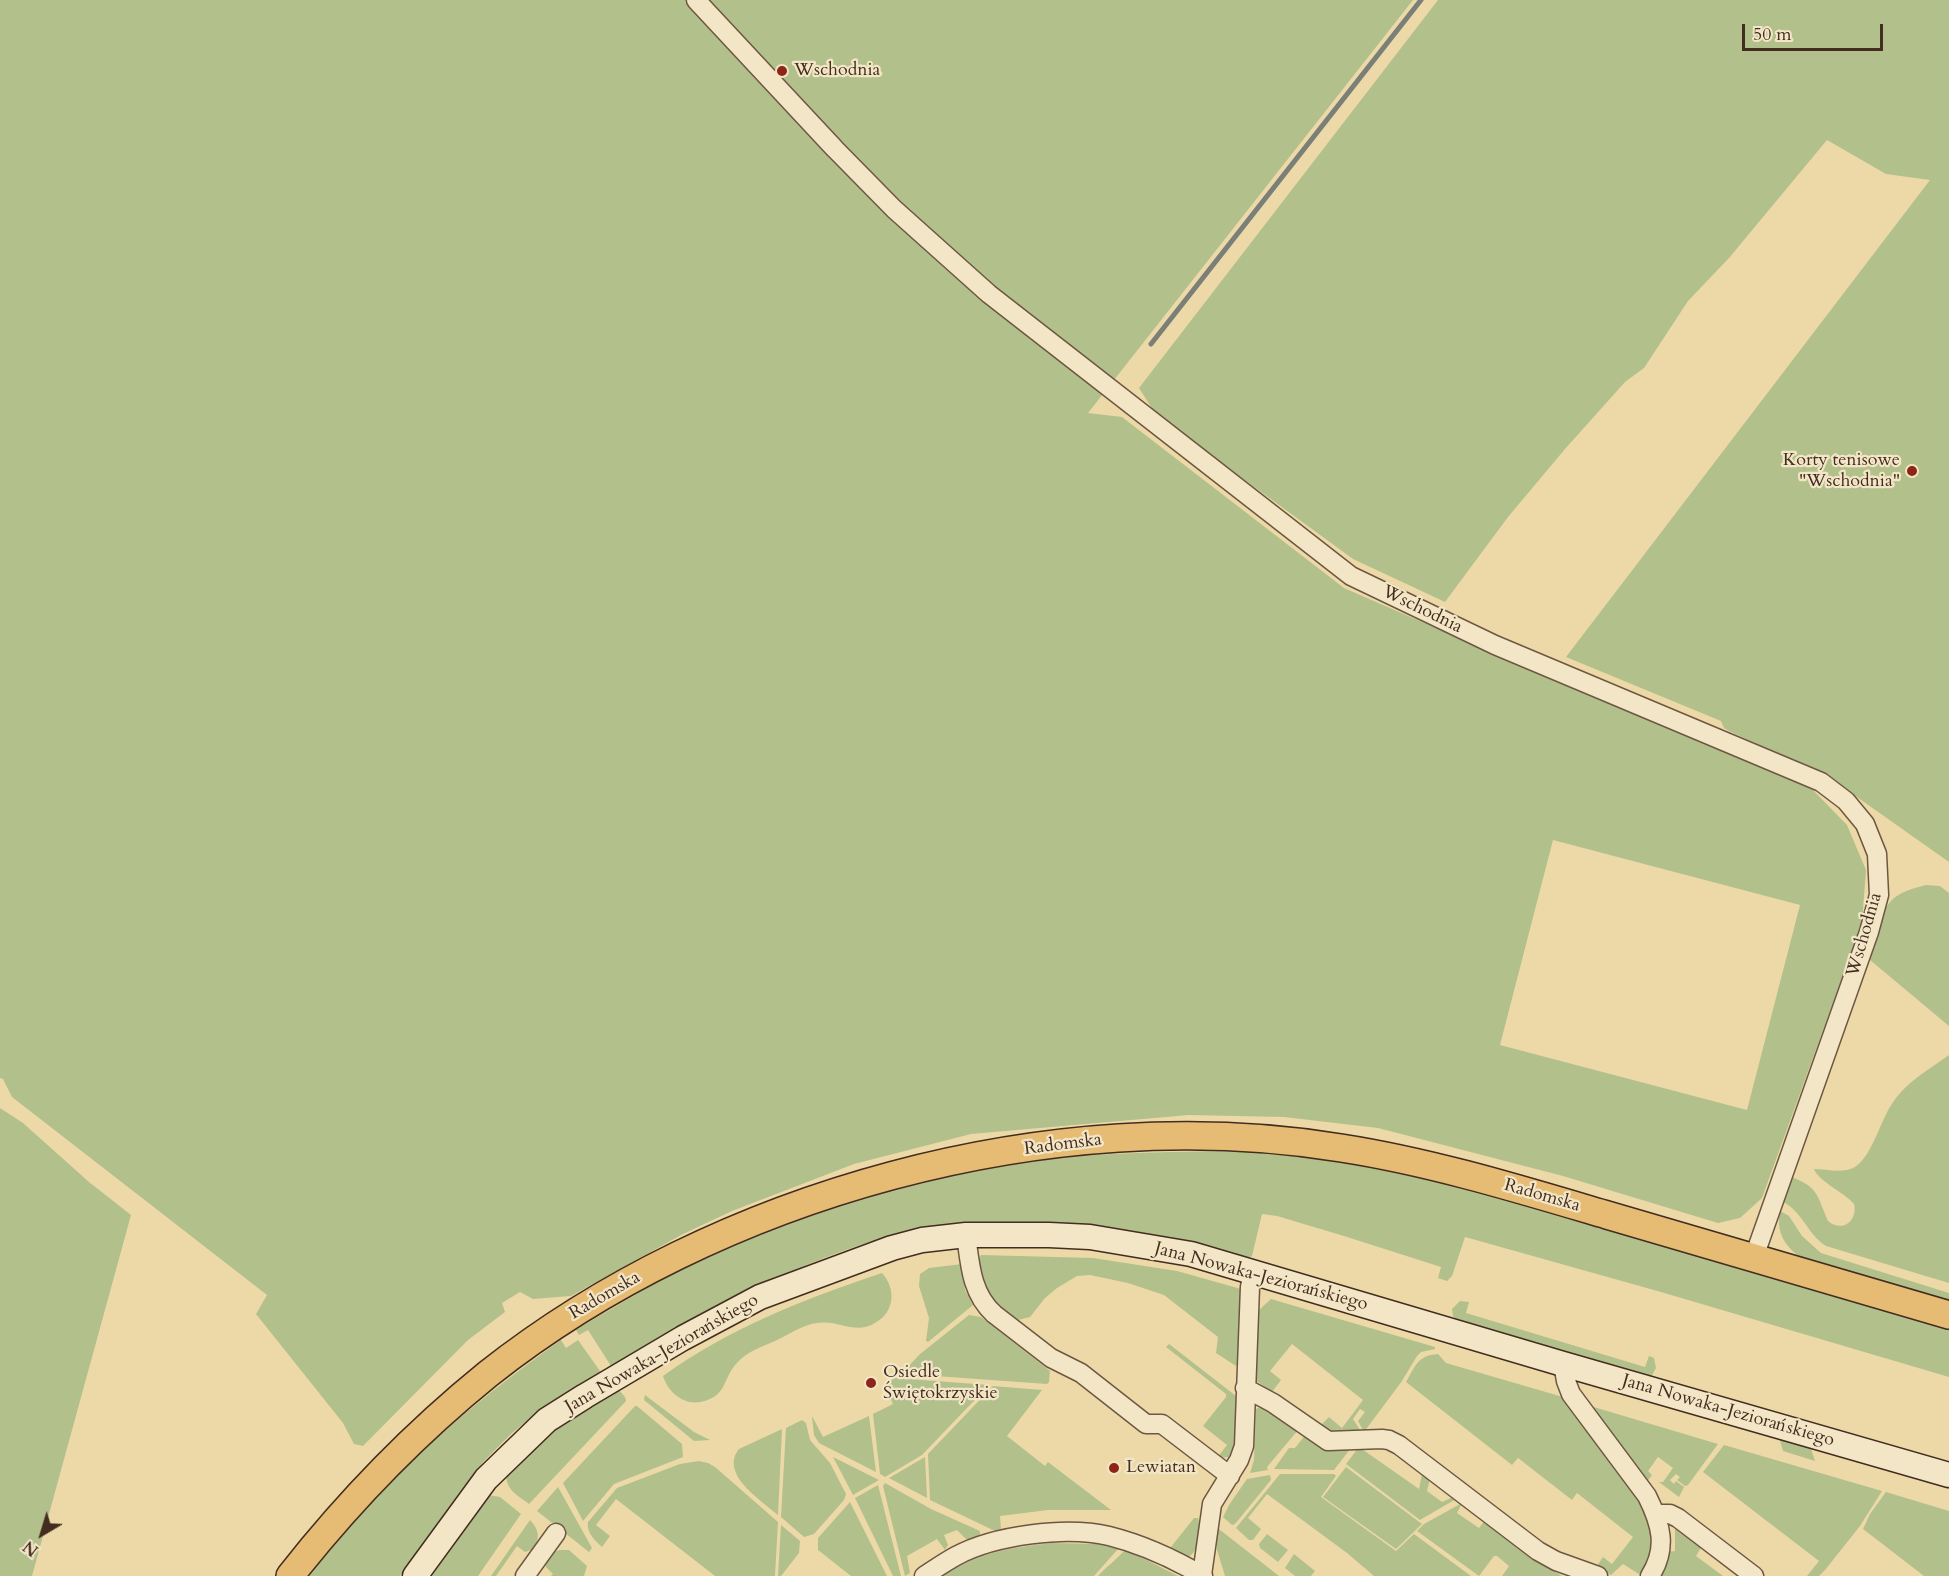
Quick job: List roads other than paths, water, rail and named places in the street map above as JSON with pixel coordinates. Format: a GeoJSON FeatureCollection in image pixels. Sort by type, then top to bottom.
{"type":"FeatureCollection","features":[{"type":"Feature","properties":{"kind":"main road","name":"Radomska"},"geometry":{"type":"LineString","coordinates":[[290,1576],[336,1519],[439,1415],[491,1372],[561,1322],[612,1290],[665,1262],[751,1223],[812,1200],[900,1173],[952,1161],[1070,1143],[1156,1137],[1245,1138],[1328,1146],[1413,1161],[1460,1173],[1754,1257],[1949,1316]]}},
{"type":"Feature","properties":{"kind":"street","name":"Wschodnia"},"geometry":{"type":"LineString","coordinates":[[696,0],[894,209],[980,286],[1351,576],[1495,645],[1821,782],[1846,801],[1865,824],[1876,854],[1879,895],[1869,932],[1754,1257]]}},
{"type":"Feature","properties":{"kind":"street","name":"Jana Nowaka-Jeziorańskiego"},"geometry":{"type":"LineString","coordinates":[[415,1576],[486,1479],[547,1420],[585,1396],[683,1338],[760,1297],[892,1248],[922,1240],[966,1235],[1049,1234],[1166,1249],[1253,1272],[1563,1364],[1949,1474]]}},
{"type":"Feature","properties":{"kind":"street"},"geometry":{"type":"LineString","coordinates":[[966,1235],[975,1288],[986,1306],[1051,1358],[1081,1373],[1146,1424],[1162,1424],[1230,1476]]}},
{"type":"Feature","properties":{"kind":"street"},"geometry":{"type":"LineString","coordinates":[[924,1576],[957,1556],[992,1542],[1023,1535],[1063,1533],[1107,1536],[1131,1543],[1202,1576],[1212,1504],[1239,1460],[1244,1446],[1250,1287],[1253,1272]]}},
{"type":"Feature","properties":{"kind":"street"},"geometry":{"type":"LineString","coordinates":[[1563,1364],[1571,1394],[1647,1496],[1656,1514],[1662,1534],[1662,1544],[1660,1556],[1650,1576]]}},
{"type":"Feature","properties":{"kind":"street"},"geometry":{"type":"LineString","coordinates":[[1245,1388],[1273,1403],[1328,1441],[1382,1439],[1399,1445],[1538,1551],[1556,1561],[1598,1576]]}},
{"type":"Feature","properties":{"kind":"street"},"geometry":{"type":"LineString","coordinates":[[1656,1514],[1670,1514],[1678,1518],[1754,1576]]}},
{"type":"Feature","properties":{"kind":"street"},"geometry":{"type":"LineString","coordinates":[[525,1576],[556,1533]]}},
{"type":"Feature","properties":{"kind":"waterway"},"geometry":{"type":"LineString","coordinates":[[1151,344],[1421,0]]}},
{"type":"Feature","properties":{"kind":"place","name":"Wschodnia"},"geometry":{"type":"Point","coordinates":[782,71]}},
{"type":"Feature","properties":{"kind":"place","name":"Korty tenisowe \"Wschodnia\""},"geometry":{"type":"Point","coordinates":[1912,471]}},
{"type":"Feature","properties":{"kind":"place","name":"Osiedle Świętokrzyskie"},"geometry":{"type":"Point","coordinates":[871,1383]}},
{"type":"Feature","properties":{"kind":"place","name":"Lewiatan"},"geometry":{"type":"Point","coordinates":[1114,1468]}}]}
